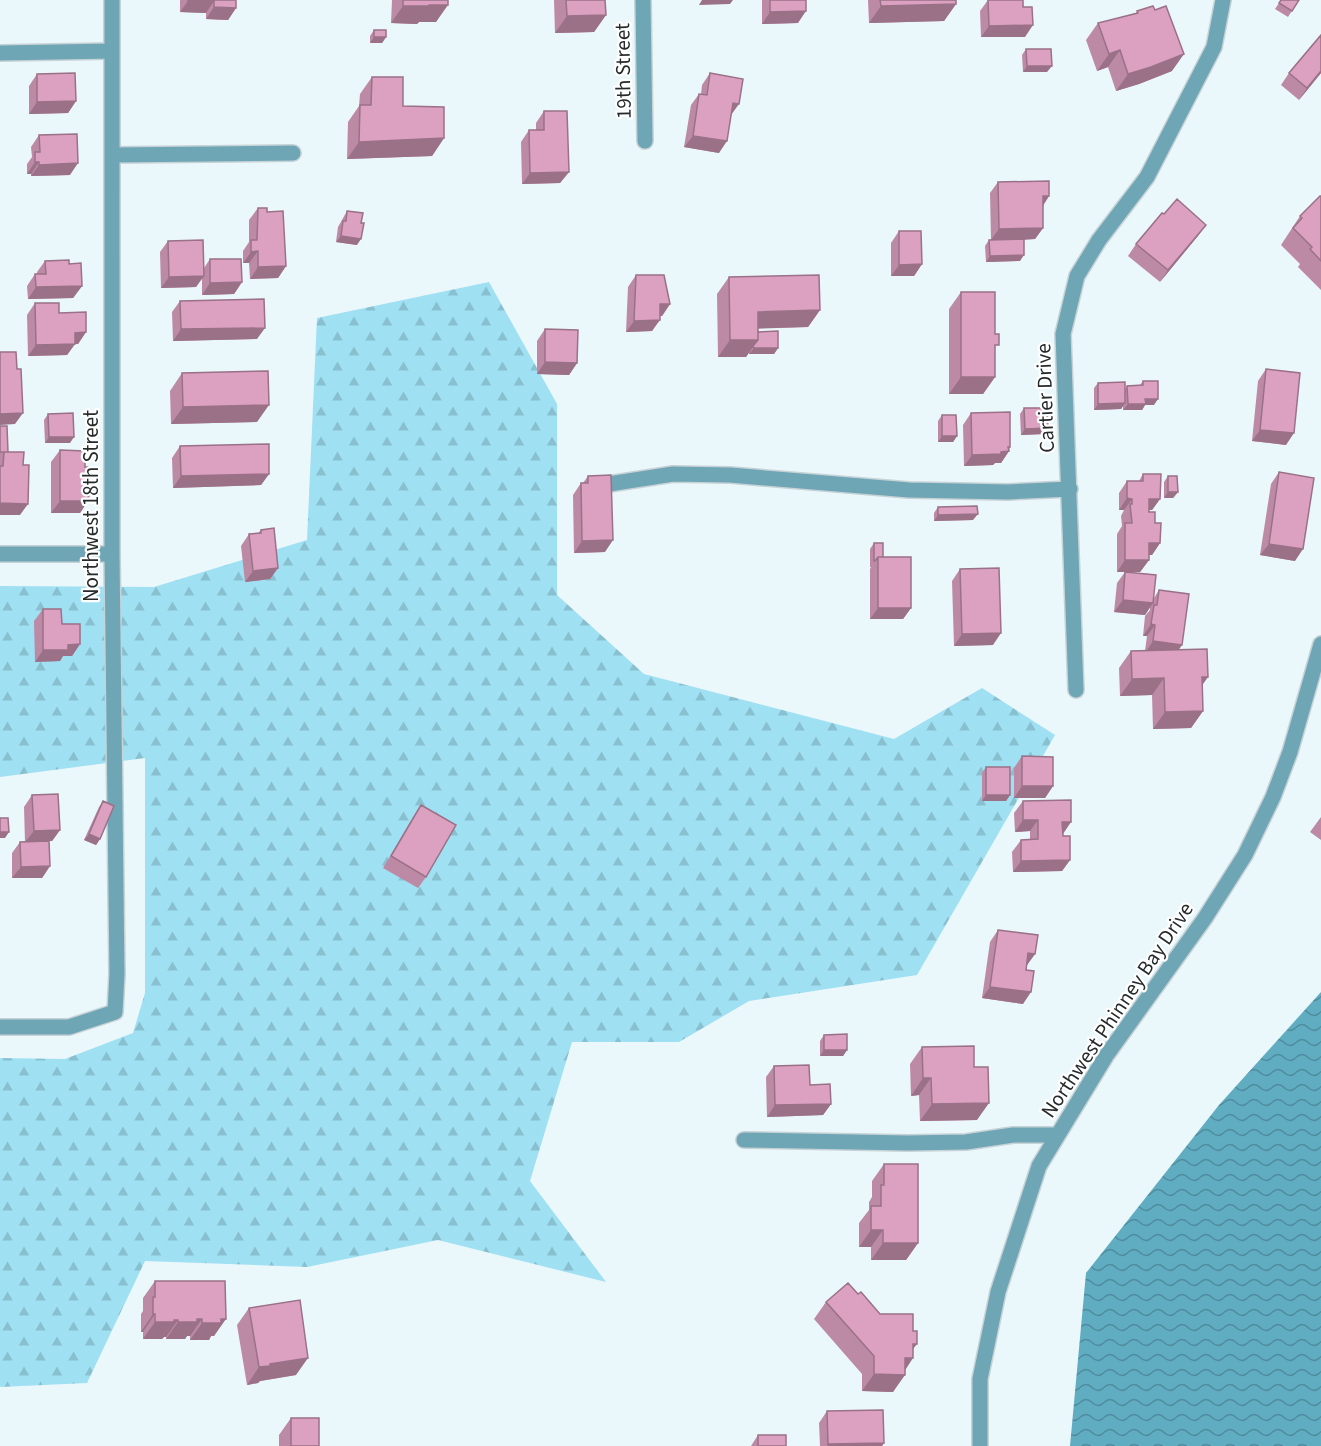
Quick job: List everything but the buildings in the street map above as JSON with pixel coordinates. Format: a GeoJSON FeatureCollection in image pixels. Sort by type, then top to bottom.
{"type":"FeatureCollection","features":[{"type":"Feature","properties":{"kind":"street","name":"Northwest 18th Street"},"geometry":{"type":"LineString","coordinates":[[0,1027],[69,1027],[114,1012],[117,974],[112,555],[112,0]]}},
{"type":"Feature","properties":{"kind":"street","name":"19th Street"},"geometry":{"type":"LineString","coordinates":[[643,0],[645,141]]}},
{"type":"Feature","properties":{"kind":"street","name":"Cartier Drive"},"geometry":{"type":"LineString","coordinates":[[1076,690],[1063,334],[1077,276],[1099,240],[1147,177],[1214,47],[1223,0]]}},
{"type":"Feature","properties":{"kind":"street"},"geometry":{"type":"LineString","coordinates":[[0,53],[112,51]]}},
{"type":"Feature","properties":{"kind":"street"},"geometry":{"type":"LineString","coordinates":[[112,155],[293,153]]}},
{"type":"Feature","properties":{"kind":"street"},"geometry":{"type":"LineString","coordinates":[[609,484],[674,474],[730,475],[909,490],[1008,492],[1070,489]]}},
{"type":"Feature","properties":{"kind":"street"},"geometry":{"type":"LineString","coordinates":[[0,554],[112,555]]}},
{"type":"Feature","properties":{"kind":"street","name":"Northwest Phinney Bay Drive"},"geometry":{"type":"LineString","coordinates":[[980,1446],[980,1378],[998,1292],[1039,1166],[1106,1056],[1205,918],[1245,855],[1274,796],[1290,752],[1321,644]]}},
{"type":"Feature","properties":{"kind":"street"},"geometry":{"type":"LineString","coordinates":[[744,1140],[908,1143],[966,1142],[1013,1135],[1058,1135]]}},
{"type":"Feature","properties":{"kind":"green space"},"geometry":{"type":"Polygon","coordinates":[[[489,282],[557,404],[557,595],[644,674],[894,739],[982,688],[1055,735],[917,975],[749,1001],[679,1042],[572,1042],[530,1181],[606,1282],[438,1240],[307,1267],[145,1261],[87,1383],[0,1387],[0,1058],[65,1059],[133,1033],[145,993],[145,758],[0,777],[0,586],[154,587],[307,540],[317,318],[489,282]]]}},
{"type":"Feature","properties":{"kind":"water"},"geometry":{"type":"Polygon","coordinates":[[[1321,992],[1321,1446],[1070,1446],[1086,1273],[1219,1105],[1321,992]]]}}]}
